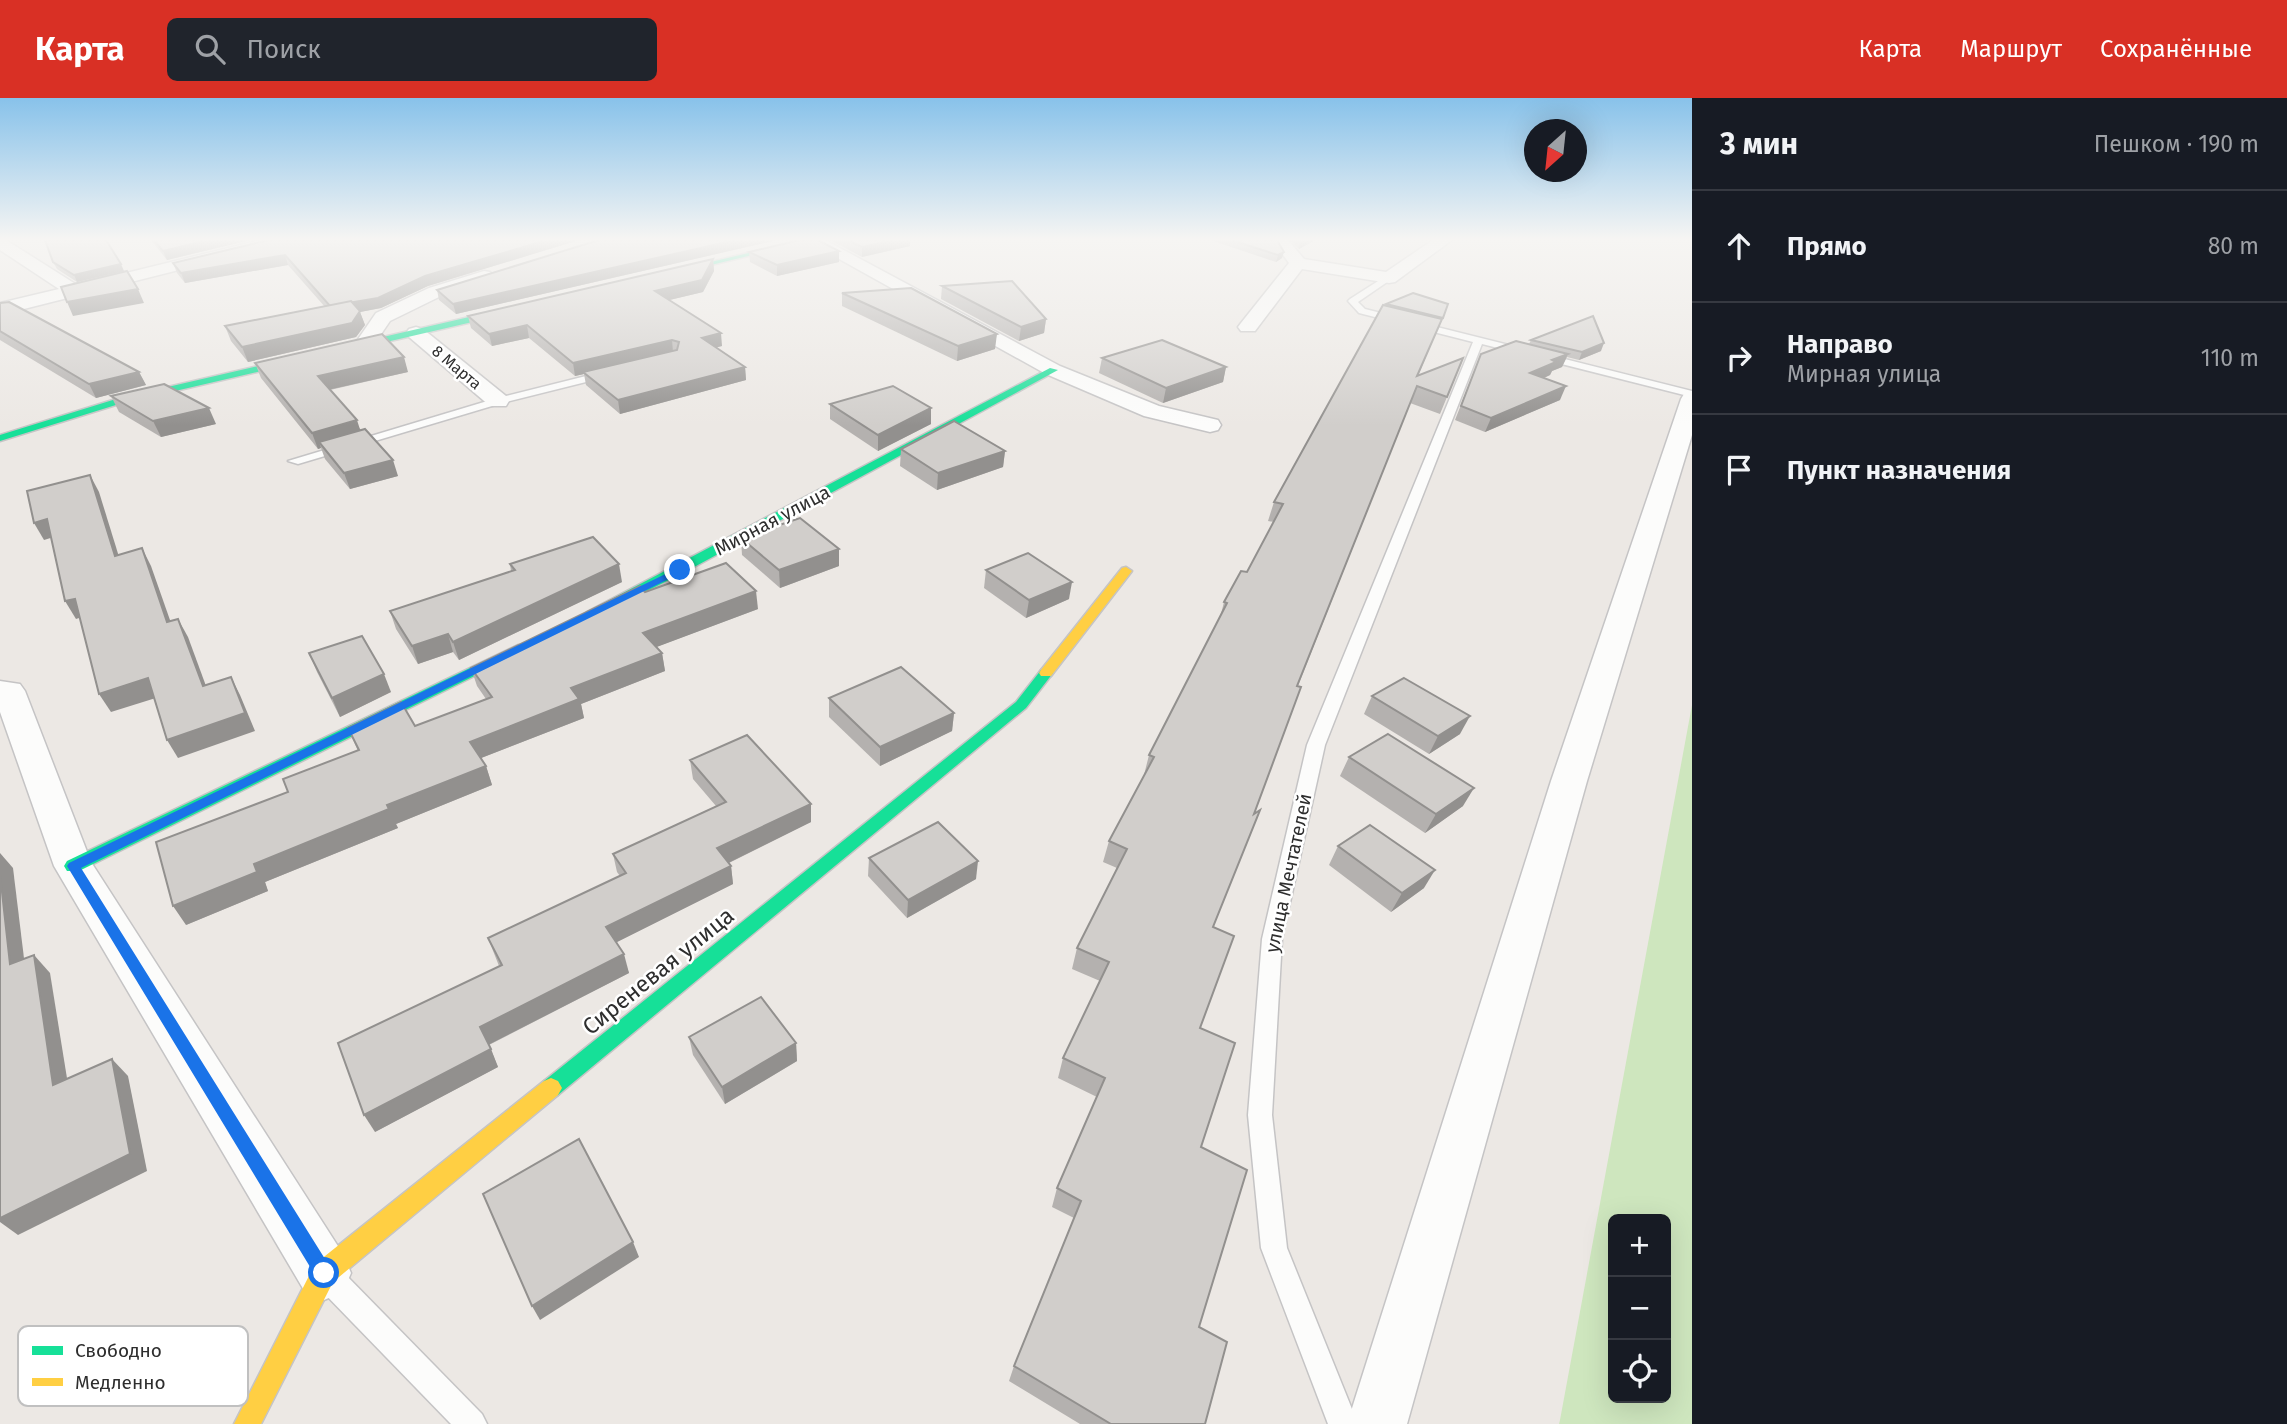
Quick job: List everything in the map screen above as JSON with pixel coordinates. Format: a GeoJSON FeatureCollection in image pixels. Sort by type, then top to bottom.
{"type":"FeatureCollection","features":[{"type":"Feature","properties":{"kind":"street"},"geometry":{"type":"LineString","coordinates":[[0,309],[29,302]]}},
{"type":"Feature","properties":{"kind":"street"},"geometry":{"type":"LineString","coordinates":[[363,345],[383,317],[414,302]]}},
{"type":"Feature","properties":{"kind":"street"},"geometry":{"type":"LineString","coordinates":[[926,302],[1052,370],[1152,411],[1210,425]]}},
{"type":"Feature","properties":{"kind":"street"},"geometry":{"type":"LineString","coordinates":[[1248,327],[1268,302]]}},
{"type":"Feature","properties":{"kind":"street"},"geometry":{"type":"LineString","coordinates":[[0,438],[116,402],[538,304]]}},
{"type":"Feature","properties":{"kind":"street","name":"8 Марта"},"geometry":{"type":"LineString","coordinates":[[416,333],[498,401]]}},
{"type":"Feature","properties":{"kind":"street","name":"Мирная улица"},"geometry":{"type":"LineString","coordinates":[[580,618],[680,570],[1052,370]]}},
{"type":"Feature","properties":{"kind":"street"},"geometry":{"type":"LineString","coordinates":[[1377,1424],[1569,781],[1692,396]]}},
{"type":"Feature","properties":{"kind":"street","name":"Сиреневая улица"},"geometry":{"type":"LineString","coordinates":[[247,1424],[324,1273],[1021,705],[1126,571]]}},
{"type":"Feature","properties":{"kind":"street"},"geometry":{"type":"LineString","coordinates":[[74,866],[531,643]]}},
{"type":"Feature","properties":{"kind":"street"},"geometry":{"type":"LineString","coordinates":[[3,681],[74,866],[324,1273]]}},
{"type":"Feature","properties":{"kind":"lane"},"geometry":{"type":"LineString","coordinates":[[1353,302],[1362,311],[1692,396]]}},
{"type":"Feature","properties":{"kind":"lane","name":"улица Мечтателей"},"geometry":{"type":"LineString","coordinates":[[1343,1424],[1274,1248],[1260,1115],[1272,939],[1316,744],[1479,340]]}},
{"type":"Feature","properties":{"kind":"lane"},"geometry":{"type":"LineString","coordinates":[[294,461],[498,401],[620,371]]}},
{"type":"Feature","properties":{"kind":"lane"},"geometry":{"type":"LineString","coordinates":[[324,1273],[472,1424]]}},
{"type":"Feature","properties":{"kind":"green space"},"geometry":{"type":"Polygon","coordinates":[[[1692,705],[1692,1424],[1559,1424],[1692,705]]]}},
{"type":"Feature","properties":{"kind":"building"},"geometry":{"type":"Polygon","coordinates":[[[9,302],[139,372],[89,384],[0,331],[0,303],[9,302]]]}},
{"type":"Feature","properties":{"kind":"building"},"geometry":{"type":"Polygon","coordinates":[[[326,302],[355,302],[330,306],[326,302]]]}},
{"type":"Feature","properties":{"kind":"building"},"geometry":{"type":"Polygon","coordinates":[[[347,302],[352,302],[360,311],[352,323],[242,347],[225,326],[347,302]]]}},
{"type":"Feature","properties":{"kind":"building"},"geometry":{"type":"Polygon","coordinates":[[[529,302],[672,302],[721,333],[702,338],[745,367],[618,400],[583,372],[677,350],[679,342],[672,340],[573,363],[527,325],[489,334],[468,316],[529,302]]]}},
{"type":"Feature","properties":{"kind":"building"},"geometry":{"type":"Polygon","coordinates":[[[861,302],[937,302],[997,334],[958,346],[861,302]]]}},
{"type":"Feature","properties":{"kind":"building"},"geometry":{"type":"Polygon","coordinates":[[[973,302],[1031,302],[1046,319],[1021,327],[973,302]]]}},
{"type":"Feature","properties":{"kind":"building"},"geometry":{"type":"Polygon","coordinates":[[[1441,302],[1448,304],[1443,318],[1386,304],[1441,302]]]}},
{"type":"Feature","properties":{"kind":"building"},"geometry":{"type":"Polygon","coordinates":[[[1383,305],[1442,319],[1417,376],[1463,358],[1447,397],[1417,386],[1297,686],[1301,687],[1254,814],[1260,810],[1213,927],[1234,936],[1200,1028],[1235,1043],[1201,1147],[1247,1170],[1199,1327],[1227,1342],[1205,1424],[1111,1424],[1014,1366],[1081,1201],[1057,1188],[1105,1078],[1063,1058],[1109,962],[1077,948],[1127,849],[1109,841],[1154,757],[1149,755],[1227,603],[1224,602],[1241,571],[1247,572],[1283,504],[1274,502],[1383,305]]]}},
{"type":"Feature","properties":{"kind":"building"},"geometry":{"type":"Polygon","coordinates":[[[1593,316],[1604,343],[1582,352],[1531,340],[1593,316]]]}},
{"type":"Feature","properties":{"kind":"building"},"geometry":{"type":"Polygon","coordinates":[[[382,334],[404,357],[318,376],[357,420],[312,433],[255,363],[382,334]]]}},
{"type":"Feature","properties":{"kind":"building"},"geometry":{"type":"Polygon","coordinates":[[[1162,340],[1226,367],[1166,388],[1102,358],[1162,340]]]}},
{"type":"Feature","properties":{"kind":"building"},"geometry":{"type":"Polygon","coordinates":[[[1516,341],[1568,354],[1530,373],[1566,386],[1491,418],[1461,406],[1481,354],[1516,341]]]}},
{"type":"Feature","properties":{"kind":"building"},"geometry":{"type":"Polygon","coordinates":[[[164,384],[209,408],[153,421],[111,396],[164,384]]]}},
{"type":"Feature","properties":{"kind":"building"},"geometry":{"type":"Polygon","coordinates":[[[893,386],[931,408],[878,435],[830,404],[893,386]]]}},
{"type":"Feature","properties":{"kind":"building"},"geometry":{"type":"Polygon","coordinates":[[[954,421],[1005,451],[938,473],[901,449],[954,421]]]}},
{"type":"Feature","properties":{"kind":"building"},"geometry":{"type":"Polygon","coordinates":[[[365,429],[393,460],[344,473],[319,442],[365,429]]]}},
{"type":"Feature","properties":{"kind":"building"},"geometry":{"type":"Polygon","coordinates":[[[90,475],[115,556],[142,548],[167,622],[178,619],[203,686],[231,677],[245,713],[167,740],[148,678],[99,694],[75,599],[65,601],[47,519],[34,523],[27,491],[90,475]]]}},
{"type":"Feature","properties":{"kind":"building"},"geometry":{"type":"Polygon","coordinates":[[[800,518],[839,549],[779,570],[741,538],[800,518]]]}},
{"type":"Feature","properties":{"kind":"building"},"geometry":{"type":"Polygon","coordinates":[[[593,537],[619,564],[453,642],[448,634],[412,646],[390,611],[515,570],[510,564],[593,537]]]}},
{"type":"Feature","properties":{"kind":"building"},"geometry":{"type":"Polygon","coordinates":[[[1028,553],[1072,582],[1029,600],[986,570],[1028,553]]]}},
{"type":"Feature","properties":{"kind":"building"},"geometry":{"type":"Polygon","coordinates":[[[726,563],[756,591],[643,633],[662,653],[571,688],[579,699],[470,742],[486,766],[387,805],[389,809],[254,864],[257,872],[173,906],[156,842],[288,792],[283,779],[359,750],[348,728],[401,702],[415,726],[492,697],[471,668],[640,586],[645,592],[726,563]]]}},
{"type":"Feature","properties":{"kind":"building"},"geometry":{"type":"Polygon","coordinates":[[[362,636],[384,674],[332,698],[309,653],[362,636]]]}},
{"type":"Feature","properties":{"kind":"building"},"geometry":{"type":"Polygon","coordinates":[[[901,667],[954,713],[880,747],[829,698],[901,667]]]}},
{"type":"Feature","properties":{"kind":"building"},"geometry":{"type":"Polygon","coordinates":[[[1404,678],[1470,716],[1438,736],[1372,696],[1404,678]]]}},
{"type":"Feature","properties":{"kind":"building"},"geometry":{"type":"Polygon","coordinates":[[[1388,734],[1474,788],[1436,814],[1349,757],[1388,734]]]}},
{"type":"Feature","properties":{"kind":"building"},"geometry":{"type":"Polygon","coordinates":[[[747,735],[811,804],[717,848],[731,866],[606,927],[624,954],[480,1027],[491,1049],[364,1115],[338,1043],[502,965],[488,938],[626,873],[613,854],[726,802],[690,760],[747,735]]]}},
{"type":"Feature","properties":{"kind":"building"},"geometry":{"type":"Polygon","coordinates":[[[938,822],[978,861],[908,900],[869,858],[938,822]]]}},
{"type":"Feature","properties":{"kind":"building"},"geometry":{"type":"Polygon","coordinates":[[[1370,825],[1435,870],[1402,893],[1338,846],[1370,825]]]}},
{"type":"Feature","properties":{"kind":"building"},"geometry":{"type":"Polygon","coordinates":[[[0,874],[10,964],[34,955],[53,1085],[112,1059],[130,1154],[0,1218],[0,874]]]}},
{"type":"Feature","properties":{"kind":"building"},"geometry":{"type":"Polygon","coordinates":[[[761,997],[796,1043],[722,1087],[689,1037],[761,997]]]}},
{"type":"Feature","properties":{"kind":"building"},"geometry":{"type":"Polygon","coordinates":[[[579,1139],[633,1242],[532,1306],[483,1194],[579,1139]]]}},
{"type":"Feature","properties":{"kind":"traffic: fast"},"geometry":{"type":"LineString","coordinates":[[0,438],[116,402],[521,308]]}},
{"type":"Feature","properties":{"kind":"traffic: fast"},"geometry":{"type":"LineString","coordinates":[[594,612],[679,570],[1053,370]]}},
{"type":"Feature","properties":{"kind":"traffic: fast"},"geometry":{"type":"LineString","coordinates":[[73,866],[518,649]]}},
{"type":"Feature","properties":{"kind":"traffic: fast"},"geometry":{"type":"LineString","coordinates":[[551,1088],[1021,705],[1046,673]]}},
{"type":"Feature","properties":{"kind":"traffic: slow"},"geometry":{"type":"LineString","coordinates":[[1046,673],[1126,571]]}},
{"type":"Feature","properties":{"kind":"traffic: slow"},"geometry":{"type":"LineString","coordinates":[[247,1424],[324,1273],[551,1088]]}},
{"type":"Feature","properties":{"kind":"route"},"geometry":{"type":"LineString","coordinates":[[324,1273],[74,866],[680,570]]}}]}
